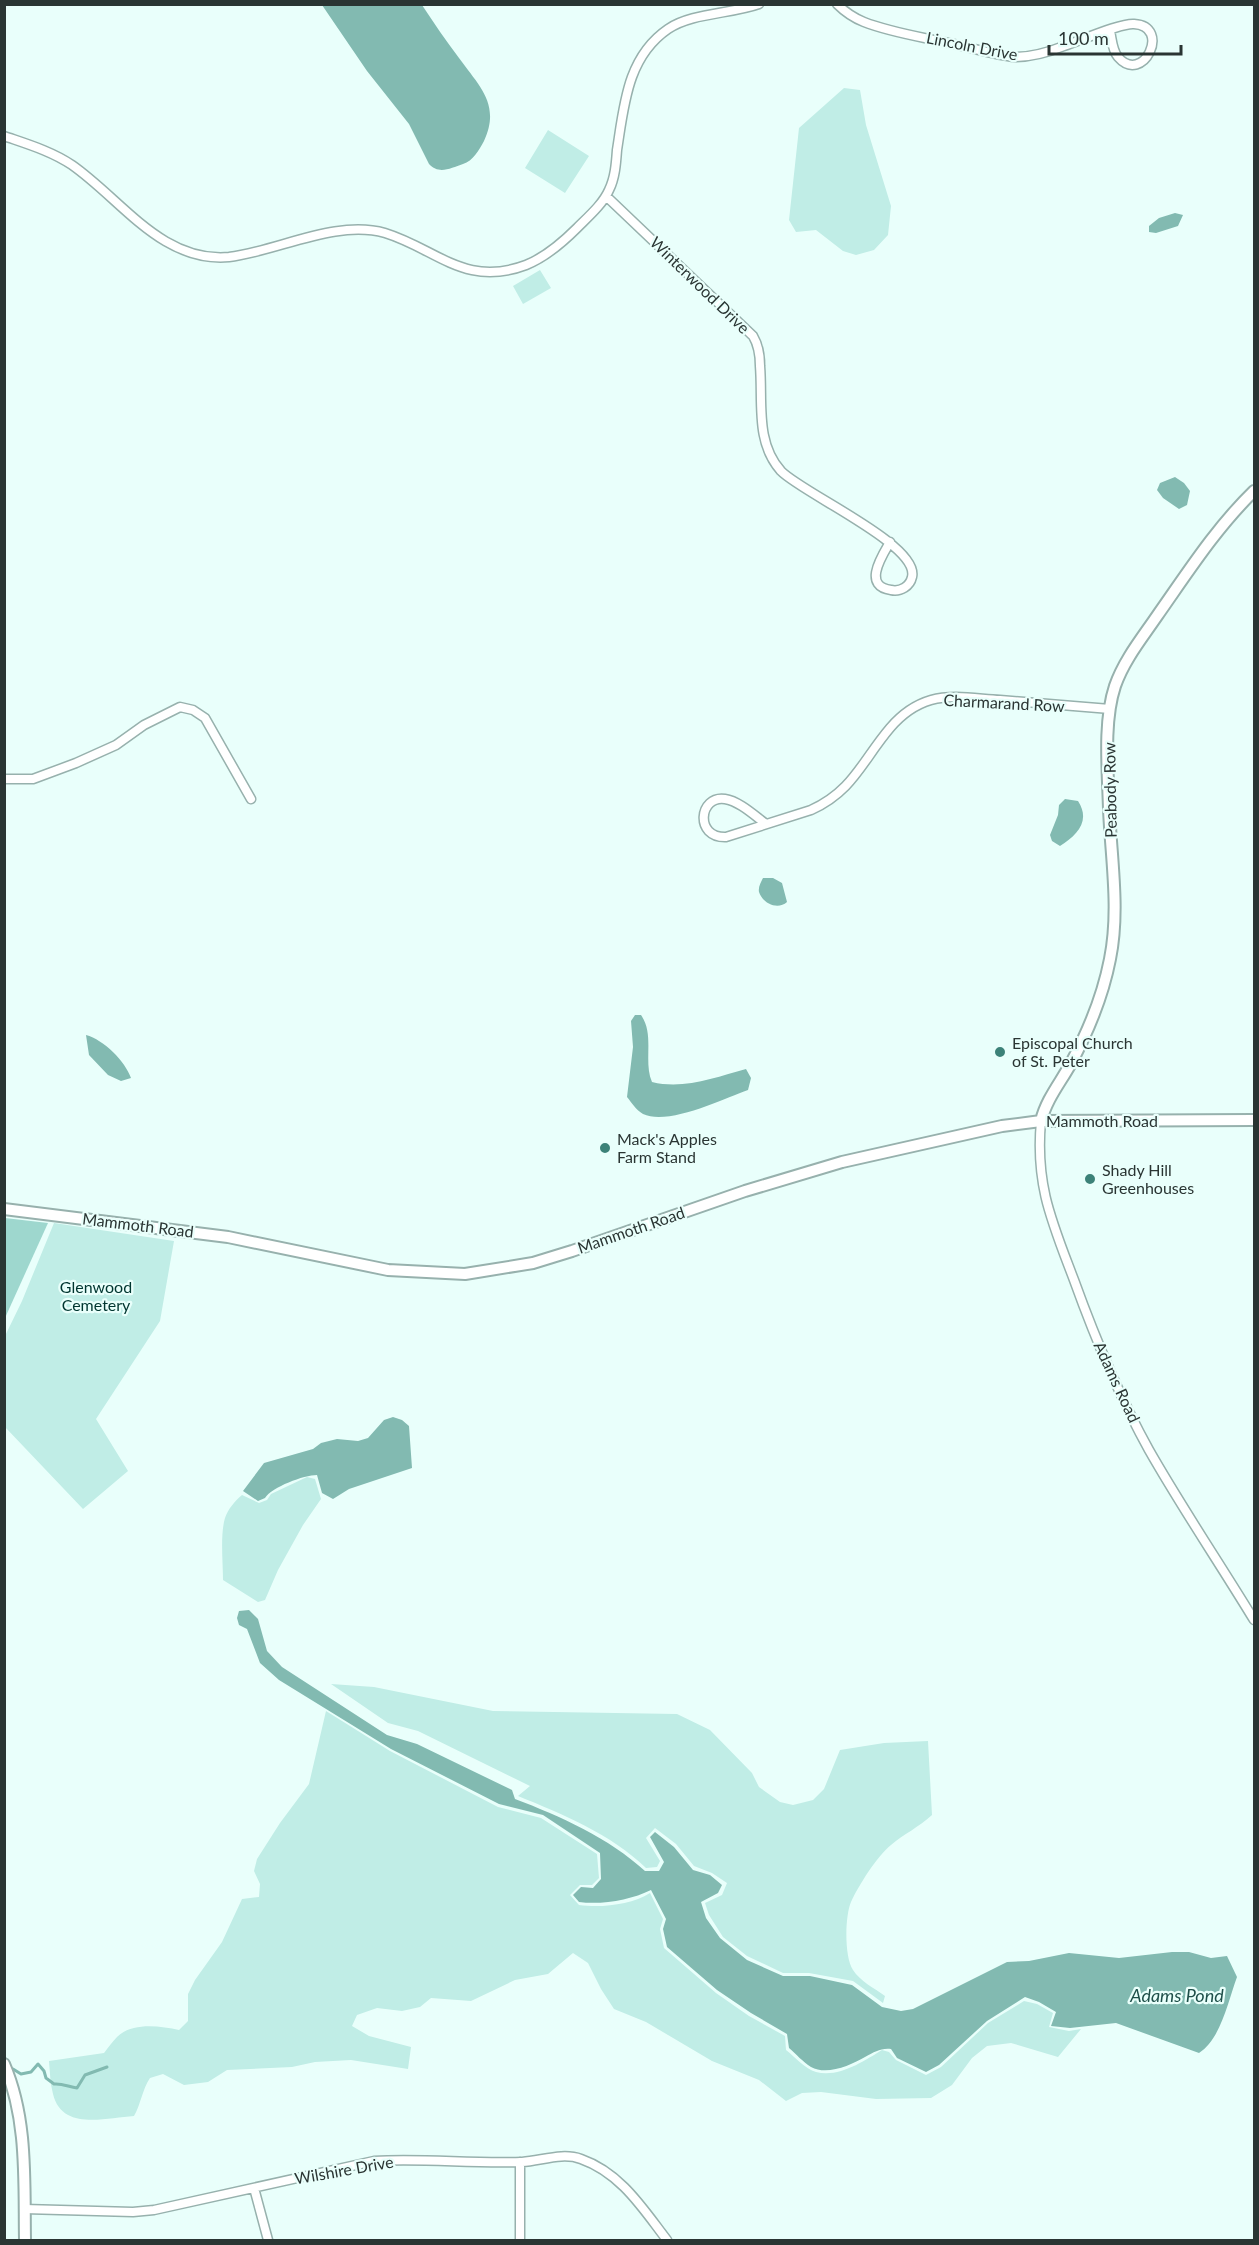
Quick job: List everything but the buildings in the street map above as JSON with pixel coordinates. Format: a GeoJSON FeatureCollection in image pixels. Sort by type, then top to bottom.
{"type":"FeatureCollection","features":[{"type":"Feature","properties":{"kind":"main road","name":"Peabody Row"},"geometry":{"type":"LineString","coordinates":[[1041,1121],[1048,1102],[1071,1063],[1088,1025],[1103,987],[1111,957],[1114,906],[1108,764],[1110,709],[1115,687],[1133,652],[1203,549],[1228,517],[1254,490]]}},
{"type":"Feature","properties":{"kind":"main road","name":"Mammoth Road"},"geometry":{"type":"LineString","coordinates":[[4,1209],[212,1234],[388,1270],[465,1274],[503,1269],[566,1253],[745,1191],[842,1162],[1002,1126],[1041,1121],[1254,1120]]}},
{"type":"Feature","properties":{"kind":"main road"},"geometry":{"type":"LineString","coordinates":[[4,2064],[20,2118],[25,2241]]}},
{"type":"Feature","properties":{"kind":"street"},"geometry":{"type":"LineString","coordinates":[[4,136],[40,149],[69,163],[152,233],[178,249],[206,257],[242,255],[343,230],[372,231],[397,238],[447,263],[478,271],[500,271],[525,265],[551,251],[587,218],[606,196],[613,179],[631,77],[644,51],[661,34],[679,22],[739,11],[759,4]]}},
{"type":"Feature","properties":{"kind":"street","name":"Lincoln Drive"},"geometry":{"type":"LineString","coordinates":[[837,4],[852,16],[875,27],[1015,57],[1044,53],[1110,31],[1128,25],[1141,26],[1150,34],[1153,46],[1151,52],[1143,62],[1136,64],[1123,61],[1115,51],[1110,31]]}},
{"type":"Feature","properties":{"kind":"street","name":"Winterwood Drive"},"geometry":{"type":"LineString","coordinates":[[606,196],[736,319],[757,342],[762,380],[763,433],[768,452],[780,470],[797,484],[890,542],[909,561],[913,571],[909,583],[892,591],[881,585],[876,574],[876,567],[890,542]]}},
{"type":"Feature","properties":{"kind":"street","name":"Charmarand Row"},"geometry":{"type":"LineString","coordinates":[[766,824],[728,800],[716,800],[706,808],[704,814],[705,827],[714,836],[720,837],[766,824],[811,810],[831,800],[850,783],[898,720],[913,708],[931,700],[962,698],[1110,709]]}},
{"type":"Feature","properties":{"kind":"street"},"geometry":{"type":"LineString","coordinates":[[4,779],[33,779],[76,763],[116,745],[144,725],[180,707],[193,710],[206,718],[251,800]]}},
{"type":"Feature","properties":{"kind":"street","name":"Adams Road"},"geometry":{"type":"LineString","coordinates":[[1041,1121],[1040,1166],[1044,1198],[1112,1376],[1149,1449],[1254,1620]]}},
{"type":"Feature","properties":{"kind":"street","name":"Wilshire Drive"},"geometry":{"type":"LineString","coordinates":[[24,2209],[133,2212],[174,2206],[374,2161],[405,2159],[520,2162],[567,2157],[580,2158],[624,2186],[667,2241]]}},
{"type":"Feature","properties":{"kind":"street"},"geometry":{"type":"LineString","coordinates":[[520,2162],[520,2241]]}},
{"type":"Feature","properties":{"kind":"street"},"geometry":{"type":"LineString","coordinates":[[254,2188],[268,2241]]}},
{"type":"Feature","properties":{"kind":"green space"},"geometry":{"type":"Polygon","coordinates":[[[844,88],[860,90],[866,125],[891,206],[888,235],[874,250],[856,255],[843,251],[816,230],[796,232],[789,220],[799,128],[844,88]]]}},
{"type":"Feature","properties":{"kind":"green space"},"geometry":{"type":"Polygon","coordinates":[[[548,130],[589,156],[565,193],[525,168],[548,130]]]}},
{"type":"Feature","properties":{"kind":"green space"},"geometry":{"type":"Polygon","coordinates":[[[540,270],[551,288],[523,304],[513,286],[540,270]]]}},
{"type":"Feature","properties":{"kind":"green space","name":"Glenwood Cemetery"},"geometry":{"type":"Polygon","coordinates":[[[54,1223],[174,1241],[160,1321],[96,1419],[128,1471],[83,1509],[5,1427],[5,1336],[54,1223]]]}},
{"type":"Feature","properties":{"kind":"green space"},"geometry":{"type":"Polygon","coordinates":[[[307,1477],[315,1479],[321,1499],[303,1525],[278,1570],[265,1600],[258,1602],[223,1580],[222,1540],[225,1518],[232,1505],[242,1495],[259,1503],[267,1500],[271,1494],[307,1477]]]}},
{"type":"Feature","properties":{"kind":"green space"},"geometry":{"type":"Polygon","coordinates":[[[331,1684],[374,1687],[493,1711],[677,1714],[710,1730],[752,1773],[759,1787],[780,1802],[793,1805],[813,1800],[824,1789],[840,1750],[884,1743],[928,1741],[932,1815],[896,1841],[880,1856],[854,1895],[849,1908],[846,1936],[850,1964],[859,1978],[885,1996],[883,2003],[853,1981],[809,1973],[783,1973],[747,1956],[723,1937],[709,1915],[705,1903],[722,1895],[727,1883],[712,1873],[694,1866],[676,1844],[655,1828],[646,1838],[660,1861],[657,1867],[646,1868],[602,1835],[518,1796],[530,1786],[418,1731],[388,1723],[331,1684]]]}},
{"type":"Feature","properties":{"kind":"green space"},"geometry":{"type":"Polygon","coordinates":[[[326,1711],[390,1751],[498,1807],[541,1818],[597,1854],[599,1878],[592,1885],[580,1885],[570,1895],[579,1905],[616,1905],[650,1893],[663,1919],[660,1929],[664,1948],[716,1993],[749,2016],[785,2036],[786,2050],[804,2066],[816,2072],[842,2071],[882,2050],[926,2075],[941,2067],[988,2023],[1024,2001],[1037,2004],[1053,2013],[1049,2027],[1069,2031],[1081,2029],[1058,2057],[1011,2043],[987,2046],[972,2058],[952,2085],[931,2098],[876,2099],[821,2092],[802,2093],[786,2101],[759,2080],[712,2061],[646,2022],[614,2009],[588,1963],[573,1953],[548,1974],[515,1980],[471,2001],[431,1998],[420,2007],[402,2011],[377,2008],[357,2015],[352,2026],[369,2036],[411,2047],[408,2069],[351,2060],[315,2062],[292,2067],[227,2070],[208,2082],[184,2085],[163,2074],[150,2078],[134,2116],[86,2120],[65,2113],[58,2106],[53,2094],[49,2061],[104,2053],[117,2037],[130,2029],[155,2027],[179,2030],[188,2021],[188,1994],[195,1980],[222,1942],[242,1899],[259,1897],[260,1884],[254,1871],[257,1859],[309,1784],[326,1711]]]}},
{"type":"Feature","properties":{"kind":"shaded area"},"geometry":{"type":"Polygon","coordinates":[[[4,1218],[48,1223],[5,1318],[4,1218]]]}},
{"type":"Feature","properties":{"kind":"water"},"geometry":{"type":"Polygon","coordinates":[[[322,5],[422,5],[480,87],[489,106],[489,128],[473,158],[467,163],[445,170],[437,169],[429,164],[409,124],[367,71],[322,5]]]}},
{"type":"Feature","properties":{"kind":"water"},"geometry":{"type":"Polygon","coordinates":[[[1175,213],[1183,215],[1178,226],[1156,233],[1149,232],[1149,226],[1159,218],[1175,213]]]}},
{"type":"Feature","properties":{"kind":"water"},"geometry":{"type":"Polygon","coordinates":[[[1175,477],[1190,491],[1187,505],[1179,509],[1163,498],[1157,490],[1160,483],[1175,477]]]}},
{"type":"Feature","properties":{"kind":"water"},"geometry":{"type":"Polygon","coordinates":[[[1065,799],[1078,801],[1083,815],[1077,832],[1060,846],[1052,841],[1050,835],[1058,815],[1059,805],[1065,799]]]}},
{"type":"Feature","properties":{"kind":"water"},"geometry":{"type":"Polygon","coordinates":[[[763,878],[773,878],[782,883],[787,902],[775,906],[764,900],[759,890],[763,878]]]}},
{"type":"Feature","properties":{"kind":"water"},"geometry":{"type":"Polygon","coordinates":[[[635,1015],[641,1015],[645,1023],[648,1039],[648,1065],[652,1082],[688,1084],[746,1069],[751,1078],[748,1090],[681,1114],[654,1117],[643,1114],[627,1097],[633,1047],[631,1021],[635,1015]]]}},
{"type":"Feature","properties":{"kind":"water"},"geometry":{"type":"Polygon","coordinates":[[[86,1035],[100,1041],[113,1052],[131,1078],[121,1081],[108,1075],[89,1055],[86,1035]]]}},
{"type":"Feature","properties":{"kind":"water"},"geometry":{"type":"Polygon","coordinates":[[[393,1417],[409,1426],[412,1468],[349,1489],[333,1499],[322,1493],[317,1475],[289,1482],[258,1501],[243,1491],[264,1463],[313,1449],[321,1443],[337,1439],[358,1441],[368,1438],[384,1420],[393,1417]]]}},
{"type":"Feature","properties":{"kind":"water","name":"Adams Pond"},"geometry":{"type":"Polygon","coordinates":[[[249,1610],[258,1619],[267,1651],[282,1667],[387,1735],[417,1744],[512,1790],[515,1799],[600,1838],[645,1871],[659,1871],[664,1862],[650,1837],[655,1832],[674,1847],[693,1870],[710,1875],[722,1885],[718,1893],[701,1902],[706,1918],[720,1938],[747,1960],[783,1976],[810,1976],[852,1985],[882,2007],[901,2011],[913,2009],[1007,1962],[1029,1961],[1069,1953],[1119,1958],[1189,1952],[1211,1958],[1227,1956],[1237,1977],[1223,2019],[1213,2039],[1199,2053],[1116,2023],[1070,2028],[1051,2026],[1056,2012],[1025,1997],[987,2021],[939,2065],[926,2072],[897,2058],[891,2049],[878,2051],[831,2070],[811,2067],[789,2048],[787,2034],[717,1990],[667,1947],[663,1929],[666,1919],[651,1890],[635,1897],[616,1901],[579,1902],[573,1895],[581,1887],[593,1888],[601,1879],[600,1853],[543,1815],[499,1804],[391,1749],[279,1680],[260,1663],[247,1629],[239,1625],[237,1618],[239,1611],[249,1610]]]}},
{"type":"Feature","properties":{"kind":"waterway"},"geometry":{"type":"LineString","coordinates":[[13,2069],[21,2074],[31,2072],[38,2064],[46,2078],[54,2084],[77,2088],[85,2075],[107,2067]]}},
{"type":"Feature","properties":{"kind":"place","name":"Episcopal Church of St. Peter"},"geometry":{"type":"Point","coordinates":[1000,1052]}},
{"type":"Feature","properties":{"kind":"place","name":"Mack's Apples Farm Stand"},"geometry":{"type":"Point","coordinates":[605,1148]}},
{"type":"Feature","properties":{"kind":"place","name":"Shady Hill Greenhouses"},"geometry":{"type":"Point","coordinates":[1090,1179]}}]}
